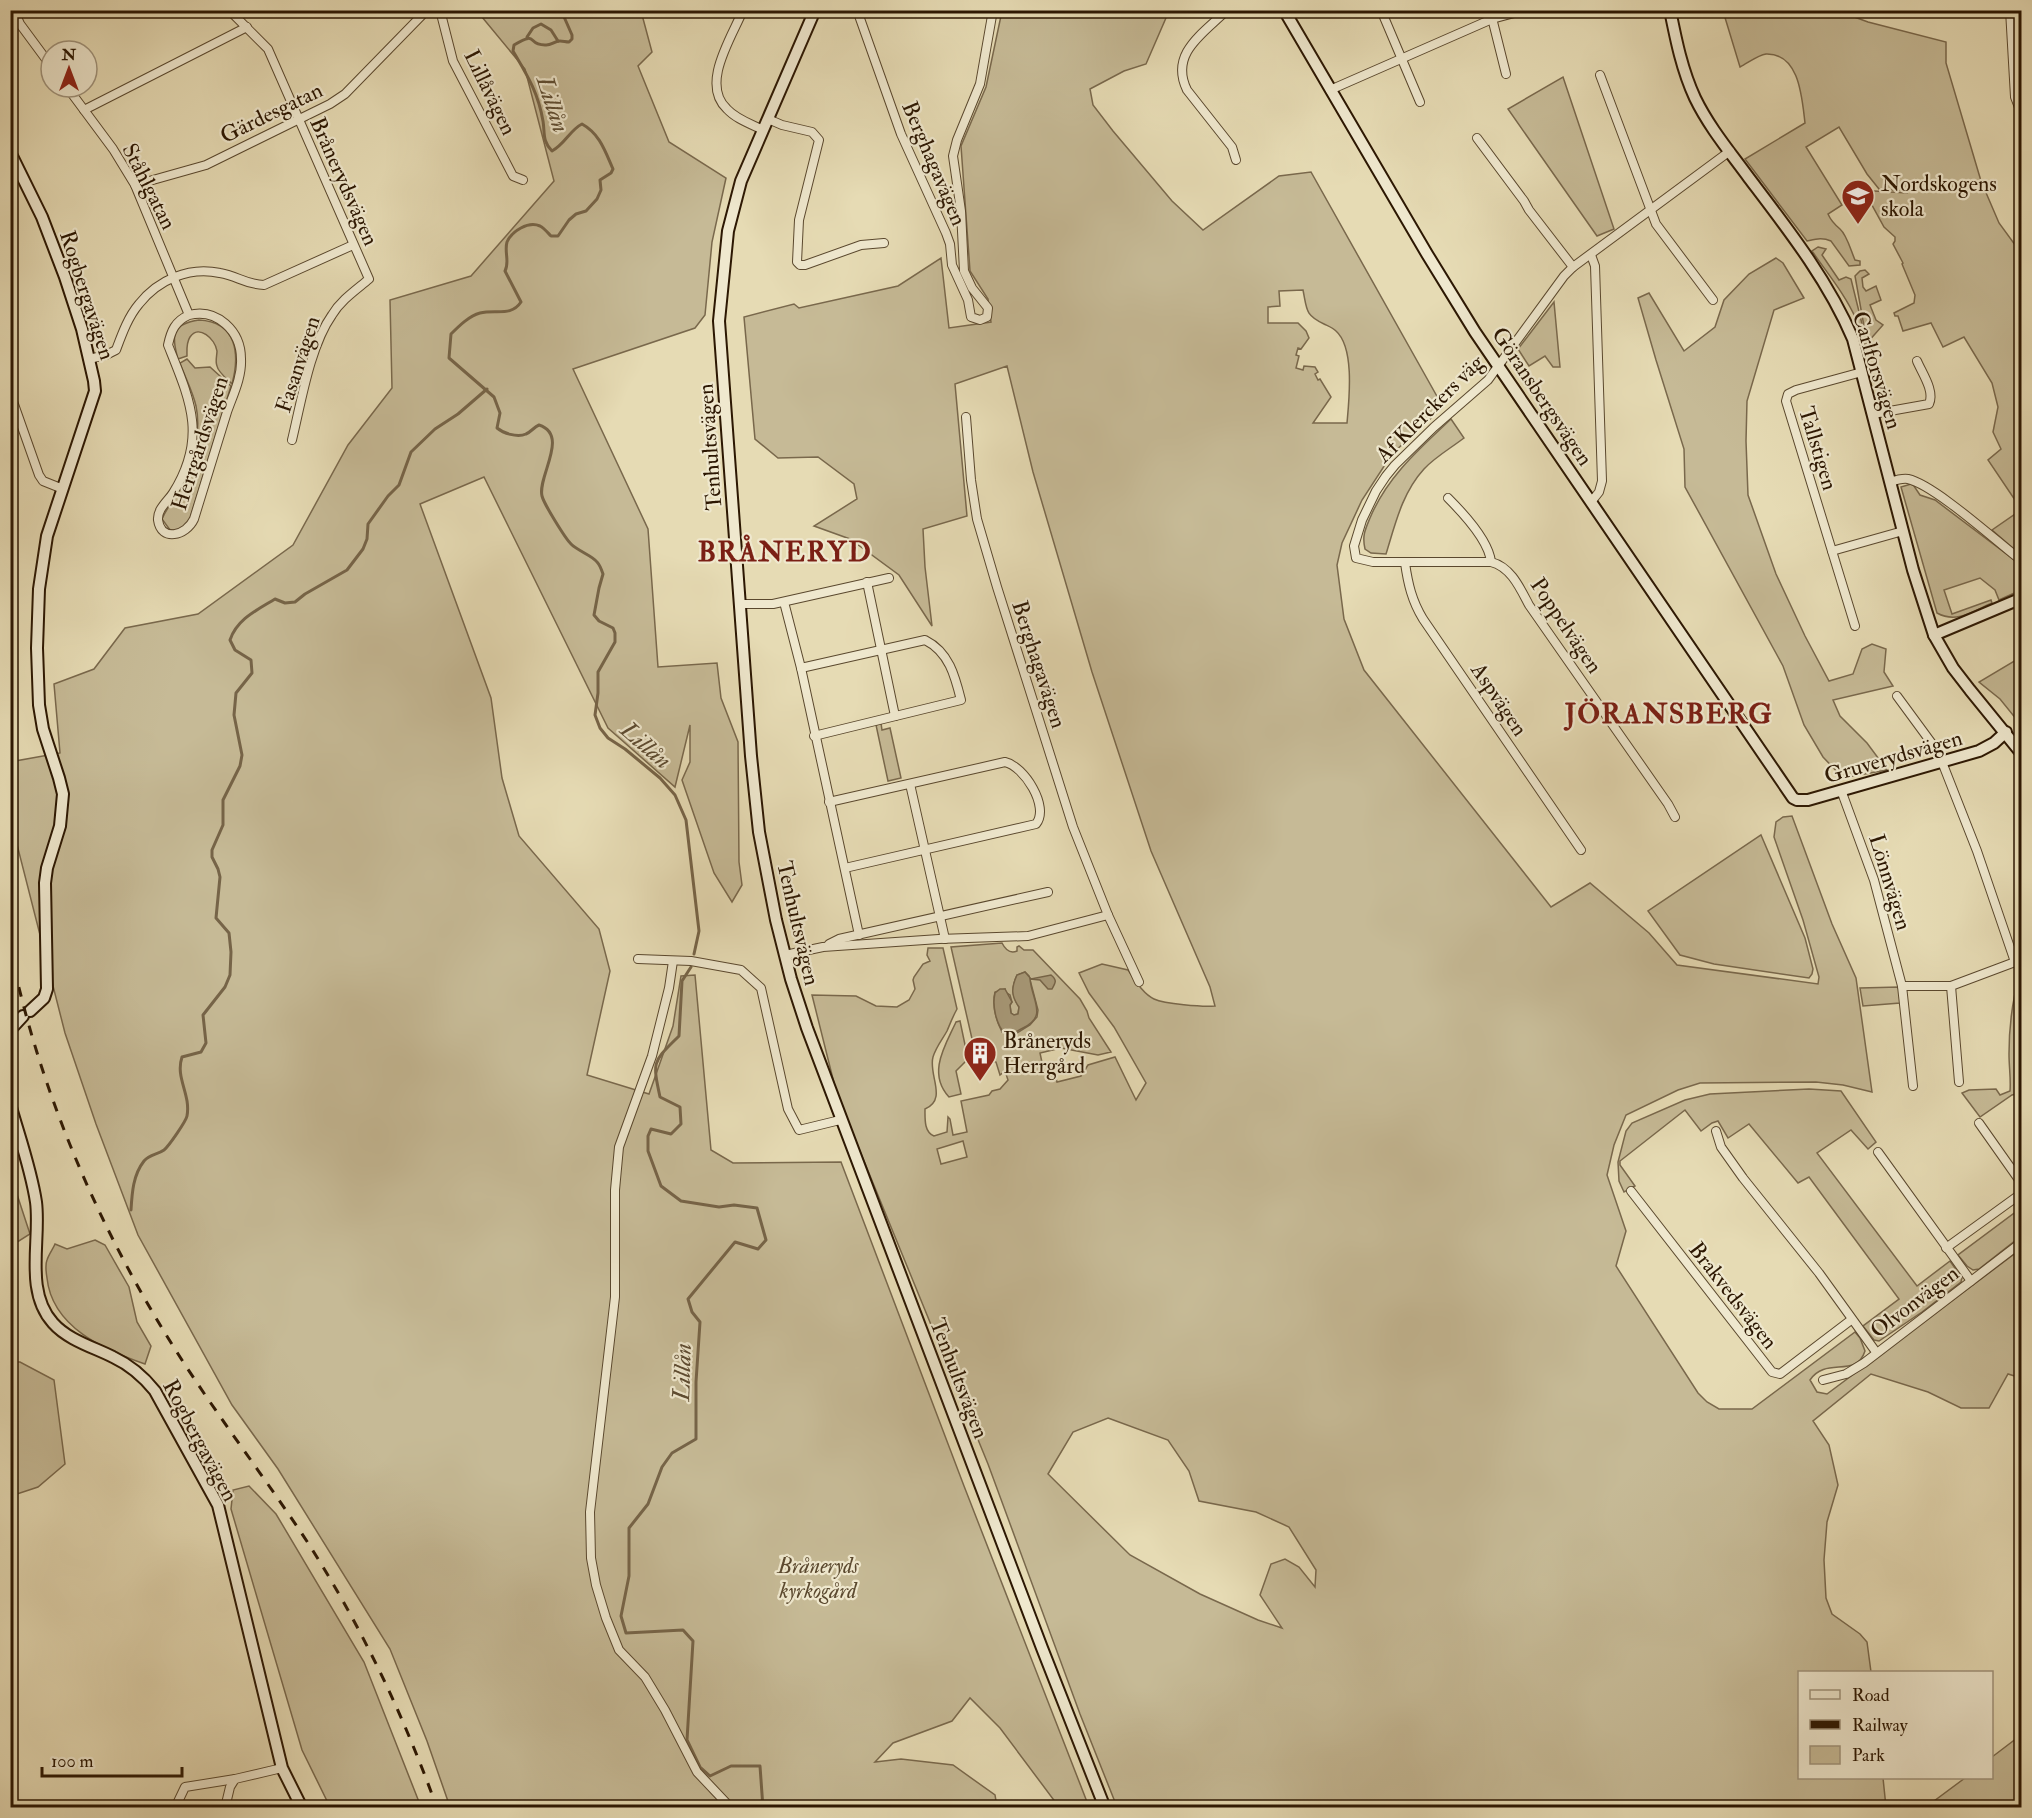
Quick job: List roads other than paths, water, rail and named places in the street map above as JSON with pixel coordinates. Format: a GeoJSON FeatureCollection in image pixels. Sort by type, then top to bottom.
{"type":"FeatureCollection","features":[{"type":"Feature","properties":{"kind":"street"},"geometry":{"type":"LineString","coordinates":[[14,10],[20,24],[39,50]]}},
{"type":"Feature","properties":{"kind":"street","name":"Brånerydsvägen"},"geometry":{"type":"LineString","coordinates":[[229,10],[268,49],[369,279]]}},
{"type":"Feature","properties":{"kind":"street","name":"Gärdesgatan"},"geometry":{"type":"LineString","coordinates":[[135,185],[206,165],[330,105],[345,94],[427,10]]}},
{"type":"Feature","properties":{"kind":"street","name":"Lillåvägen"},"geometry":{"type":"LineString","coordinates":[[440,10],[453,61],[463,82],[513,176],[523,180]]}},
{"type":"Feature","properties":{"kind":"street"},"geometry":{"type":"LineString","coordinates":[[743,10],[718,68],[716,89],[725,108],[735,116],[763,130]]}},
{"type":"Feature","properties":{"kind":"street","name":"Tenhultsvägen"},"geometry":{"type":"LineString","coordinates":[[815,10],[741,181],[732,214],[724,261],[720,311],[751,756],[759,832],[767,881],[784,955],[801,1011],[840,1120],[1041,1648],[1105,1808]]}},
{"type":"Feature","properties":{"kind":"street","name":"Berghagavägen"},"geometry":{"type":"LineString","coordinates":[[857,10],[901,134],[946,233],[950,244],[952,265],[968,300],[971,317],[980,320],[985,319],[988,311],[987,306],[972,288],[964,271],[961,211],[953,156],[957,140],[980,84],[993,10]]}},
{"type":"Feature","properties":{"kind":"street"},"geometry":{"type":"LineString","coordinates":[[1227,10],[1190,46],[1182,62],[1182,70],[1187,90],[1232,147],[1236,160]]}},
{"type":"Feature","properties":{"kind":"street","name":"Göransbergsvägen"},"geometry":{"type":"LineString","coordinates":[[1284,10],[1475,332],[1788,792]]}},
{"type":"Feature","properties":{"kind":"street"},"geometry":{"type":"LineString","coordinates":[[1381,10],[1420,102]]}},
{"type":"Feature","properties":{"kind":"street"},"geometry":{"type":"LineString","coordinates":[[1330,90],[1491,15],[1526,10]]}},
{"type":"Feature","properties":{"kind":"street","name":"Carlforsvägen"},"geometry":{"type":"LineString","coordinates":[[1670,10],[1687,78],[1705,116],[1828,289],[1853,339],[1903,531],[1934,636],[1970,690],[2022,754]]}},
{"type":"Feature","properties":{"kind":"street"},"geometry":{"type":"LineString","coordinates":[[2010,10],[2015,97],[2022,115]]}},
{"type":"Feature","properties":{"kind":"street"},"geometry":{"type":"LineString","coordinates":[[1491,15],[1506,74]]}},
{"type":"Feature","properties":{"kind":"street"},"geometry":{"type":"LineString","coordinates":[[84,110],[247,27]]}},
{"type":"Feature","properties":{"kind":"street"},"geometry":{"type":"LineString","coordinates":[[1600,75],[1656,224],[1713,300]]}},
{"type":"Feature","properties":{"kind":"street","name":"Ståhlgatan"},"geometry":{"type":"LineString","coordinates":[[76,99],[135,185],[174,276]]}},
{"type":"Feature","properties":{"kind":"street"},"geometry":{"type":"LineString","coordinates":[[768,119],[812,132],[819,140],[799,220],[797,262],[800,265],[806,265],[861,245],[884,243]]}},
{"type":"Feature","properties":{"kind":"street"},"geometry":{"type":"LineString","coordinates":[[1477,138],[1573,267]]}},
{"type":"Feature","properties":{"kind":"street","name":"Rogbergavägen"},"geometry":{"type":"LineString","coordinates":[[10,152],[42,217],[65,277],[89,359],[95,391],[47,536],[39,589],[37,648],[39,705],[43,729],[63,794],[62,809],[45,883],[47,989],[44,998],[10,1030]]}},
{"type":"Feature","properties":{"kind":"street","name":"Af Klerckers väg"},"geometry":{"type":"LineString","coordinates":[[1405,563],[1373,562],[1356,558],[1354,546],[1366,509],[1395,465],[1488,380],[1573,267],[1730,152]]}},
{"type":"Feature","properties":{"kind":"street"},"geometry":{"type":"LineString","coordinates":[[89,359],[116,350],[124,329],[138,305],[150,292],[174,276],[192,272],[220,273],[252,285],[264,285],[283,279],[353,245]]}},
{"type":"Feature","properties":{"kind":"street"},"geometry":{"type":"LineString","coordinates":[[1591,255],[1595,266],[1602,481],[1599,492],[1591,502]]}},
{"type":"Feature","properties":{"kind":"street"},"geometry":{"type":"LineString","coordinates":[[174,276],[189,315]]}},
{"type":"Feature","properties":{"kind":"street","name":"Fasanvägen"},"geometry":{"type":"LineString","coordinates":[[292,440],[310,367],[326,325],[332,314],[349,295],[369,279]]}},
{"type":"Feature","properties":{"kind":"street","name":"Herrgårdsvägen"},"geometry":{"type":"LineString","coordinates":[[207,313],[214,315],[225,324],[237,340],[241,350],[241,368],[194,519],[185,531],[171,534],[164,531],[159,524],[158,517],[187,466],[193,438],[193,419],[188,395],[168,345],[174,327],[180,319],[189,315],[207,313]]}},
{"type":"Feature","properties":{"kind":"street"},"geometry":{"type":"LineString","coordinates":[[1873,414],[1931,402],[1930,392],[1917,361]]}},
{"type":"Feature","properties":{"kind":"street","name":"Tallstigen"},"geometry":{"type":"LineString","coordinates":[[1855,626],[1786,401],[1788,394],[1796,390],[1862,372]]}},
{"type":"Feature","properties":{"kind":"street"},"geometry":{"type":"LineString","coordinates":[[10,393],[39,475],[43,481],[63,489]]}},
{"type":"Feature","properties":{"kind":"street","name":"Berghagavägen"},"geometry":{"type":"LineString","coordinates":[[966,417],[977,519],[997,587],[1073,827],[1108,915],[1139,982]]}},
{"type":"Feature","properties":{"kind":"street"},"geometry":{"type":"LineString","coordinates":[[1890,482],[1906,479],[1924,486],[2022,561]]}},
{"type":"Feature","properties":{"kind":"street"},"geometry":{"type":"LineString","coordinates":[[1405,563],[1491,562],[1490,553],[1465,515],[1448,498]]}},
{"type":"Feature","properties":{"kind":"street"},"geometry":{"type":"LineString","coordinates":[[1832,551],[1903,531]]}},
{"type":"Feature","properties":{"kind":"street","name":"Poppelvägen"},"geometry":{"type":"LineString","coordinates":[[1491,562],[1501,564],[1517,583],[1529,605],[1675,817]]}},
{"type":"Feature","properties":{"kind":"street","name":"Aspvägen"},"geometry":{"type":"LineString","coordinates":[[1405,563],[1415,606],[1581,850]]}},
{"type":"Feature","properties":{"kind":"street"},"geometry":{"type":"LineString","coordinates":[[740,604],[784,602],[890,578]]}},
{"type":"Feature","properties":{"kind":"street"},"geometry":{"type":"LineString","coordinates":[[867,582],[896,716]]}},
{"type":"Feature","properties":{"kind":"street"},"geometry":{"type":"LineString","coordinates":[[1934,636],[2022,598]]}},
{"type":"Feature","properties":{"kind":"street"},"geometry":{"type":"LineString","coordinates":[[784,602],[801,668],[859,935]]}},
{"type":"Feature","properties":{"kind":"street"},"geometry":{"type":"LineString","coordinates":[[801,668],[923,640],[930,643],[949,663],[961,700],[814,736]]}},
{"type":"Feature","properties":{"kind":"street"},"geometry":{"type":"LineString","coordinates":[[1897,696],[1933,745],[1942,762],[1977,851],[2015,962],[1951,986],[1902,986]]}},
{"type":"Feature","properties":{"kind":"street","name":"Gruverydsvägen"},"geometry":{"type":"LineString","coordinates":[[1788,792],[1793,798],[1803,801],[1980,751],[1994,744],[2006,732]]}},
{"type":"Feature","properties":{"kind":"street"},"geometry":{"type":"LineString","coordinates":[[829,802],[1007,762],[1027,778],[1041,814],[1036,824],[844,868]]}},
{"type":"Feature","properties":{"kind":"street"},"geometry":{"type":"LineString","coordinates":[[910,784],[945,939]]}},
{"type":"Feature","properties":{"kind":"street","name":"Lönnvägen"},"geometry":{"type":"LineString","coordinates":[[1841,790],[1874,880],[1902,986],[1913,1086]]}},
{"type":"Feature","properties":{"kind":"street"},"geometry":{"type":"LineString","coordinates":[[823,946],[839,939],[1048,892]]}},
{"type":"Feature","properties":{"kind":"street"},"geometry":{"type":"LineString","coordinates":[[784,955],[823,946],[1028,936],[1108,915]]}},
{"type":"Feature","properties":{"kind":"street"},"geometry":{"type":"LineString","coordinates":[[638,958],[690,961],[741,970],[760,988],[788,1109],[799,1130],[840,1120]]}},
{"type":"Feature","properties":{"kind":"street"},"geometry":{"type":"LineString","coordinates":[[673,961],[669,988],[652,1056],[619,1147],[615,1190],[615,1298],[590,1512],[591,1558],[603,1607],[619,1650],[645,1677],[697,1772],[731,1808]]}},
{"type":"Feature","properties":{"kind":"street"},"geometry":{"type":"LineString","coordinates":[[1951,986],[1959,1082]]}},
{"type":"Feature","properties":{"kind":"street","name":"Rogbergavägen"},"geometry":{"type":"LineString","coordinates":[[10,1104],[16,1147],[36,1200],[37,1280],[39,1298],[44,1311],[66,1334],[113,1357],[141,1375],[155,1391],[218,1505],[282,1768],[302,1808]]}},
{"type":"Feature","properties":{"kind":"street"},"geometry":{"type":"LineString","coordinates":[[1980,1123],[2022,1184]]}},
{"type":"Feature","properties":{"kind":"street"},"geometry":{"type":"LineString","coordinates":[[1716,1131],[1721,1147],[1743,1178],[1819,1273],[1876,1352]]}},
{"type":"Feature","properties":{"kind":"street"},"geometry":{"type":"LineString","coordinates":[[1878,1152],[1971,1281]]}},
{"type":"Feature","properties":{"kind":"street","name":"Brakvedsvägen"},"geometry":{"type":"LineString","coordinates":[[1631,1191],[1772,1372],[1780,1374],[1851,1320]]}},
{"type":"Feature","properties":{"kind":"street"},"geometry":{"type":"LineString","coordinates":[[1946,1248],[2022,1193]]}},
{"type":"Feature","properties":{"kind":"street","name":"Olvonvägen"},"geometry":{"type":"LineString","coordinates":[[1823,1380],[1846,1374],[1864,1363],[2022,1242]]}},
{"type":"Feature","properties":{"kind":"street"},"geometry":{"type":"LineString","coordinates":[[175,1808],[185,1787],[282,1768]]}},
{"type":"Feature","properties":{"kind":"street"},"geometry":{"type":"LineString","coordinates":[[225,1808],[230,1787],[235,1779]]}},
{"type":"Feature","properties":{"kind":"waterway","name":"Lillån"},"geometry":{"type":"LineString","coordinates":[[561,10],[572,35],[569,42],[558,41],[545,45],[536,43],[530,38],[514,45],[513,51],[535,92],[541,111],[545,140],[552,151],[582,124],[598,138],[613,169],[600,180],[601,190],[597,199],[586,211],[576,214],[569,220],[558,236],[551,236],[535,225],[521,228],[513,234],[507,242],[505,271],[521,302],[517,307],[508,311],[480,313],[464,322],[451,334],[449,358],[494,397],[500,413],[497,428],[506,433],[522,435],[539,425],[548,430],[552,438],[542,496],[568,541],[600,566],[603,574],[594,615],[599,621],[613,628],[615,633],[615,642],[598,672],[595,715],[600,728],[608,738],[660,778],[675,795],[686,820],[699,931],[694,954]]}},
{"type":"Feature","properties":{"kind":"waterway"},"geometry":{"type":"LineString","coordinates":[[527,37],[533,28],[541,24],[551,30],[558,41]]}},
{"type":"Feature","properties":{"kind":"waterway"},"geometry":{"type":"LineString","coordinates":[[131,1210],[134,1184],[140,1166],[146,1159],[166,1148],[186,1119],[187,1100],[180,1072],[182,1057],[201,1052],[206,1043],[203,1015],[225,987],[230,975],[229,933],[216,918],[220,877],[212,857],[212,850],[223,825],[223,800],[240,766],[242,755],[234,715],[236,693],[252,673],[251,660],[235,650],[230,640],[233,633],[248,616],[275,599],[285,603],[295,602],[347,570],[363,549],[367,539],[368,524],[399,485],[411,452],[435,429],[458,414],[487,389]]}},
{"type":"Feature","properties":{"kind":"waterway","name":"Lillån"},"geometry":{"type":"LineString","coordinates":[[691,967],[682,981],[679,1036],[659,1057],[656,1068],[660,1097],[680,1107],[681,1124],[671,1134],[651,1129],[648,1136],[648,1151],[661,1186],[681,1201],[719,1207],[734,1205],[757,1208],[766,1240],[758,1249],[735,1242],[688,1299],[692,1312],[700,1322],[696,1382],[696,1439],[672,1453],[662,1467],[648,1504],[629,1528],[629,1576],[621,1616],[626,1633],[683,1630],[693,1641],[687,1740],[700,1767],[710,1776],[731,1766],[760,1766],[763,1808]]}},
{"type":"Feature","properties":{"kind":"railway"},"geometry":{"type":"LineString","coordinates":[[10,948],[22,999],[52,1098],[71,1147],[114,1242],[182,1360],[329,1577],[381,1673],[411,1740],[437,1808]]}},
{"type":"Feature","properties":{"kind":"place","name":"Nordskogens skola"},"geometry":{"type":"Point","coordinates":[1858,225]}},
{"type":"Feature","properties":{"kind":"place","name":"Bråneryds Herrgård"},"geometry":{"type":"Point","coordinates":[980,1082]}},
{"type":"Feature","properties":{"kind":"district","name":"BRÅNERYD"},"geometry":{"type":"Point","coordinates":[785,551]}},
{"type":"Feature","properties":{"kind":"district","name":"JÖRANSBERG"},"geometry":{"type":"Point","coordinates":[1669,713]}},
{"type":"Feature","properties":{"kind":"park label","name":"Bråneryds kyrkogård"},"geometry":{"type":"Point","coordinates":[818,1578]}}]}
